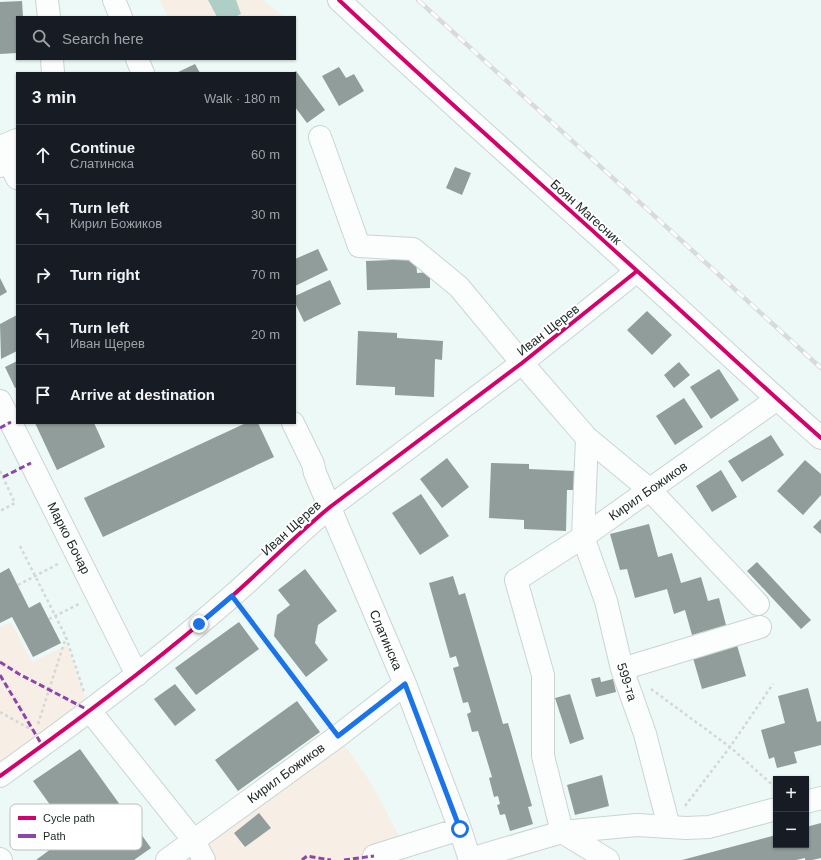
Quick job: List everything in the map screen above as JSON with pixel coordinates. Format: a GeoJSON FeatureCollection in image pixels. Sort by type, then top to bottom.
{"type":"FeatureCollection","features":[{"type":"Feature","properties":{"kind":"street"},"geometry":{"type":"LineString","coordinates":[[48,0],[49,16]]}},
{"type":"Feature","properties":{"kind":"street"},"geometry":{"type":"LineString","coordinates":[[114,0],[121,16]]}},
{"type":"Feature","properties":{"kind":"street","name":"Боян Магесник"},"geometry":{"type":"LineString","coordinates":[[339,0],[419,75],[821,438]]}},
{"type":"Feature","properties":{"kind":"street"},"geometry":{"type":"LineString","coordinates":[[52,60],[53,72]]}},
{"type":"Feature","properties":{"kind":"street"},"geometry":{"type":"LineString","coordinates":[[137,60],[143,72]]}},
{"type":"Feature","properties":{"kind":"street"},"geometry":{"type":"LineString","coordinates":[[320,138],[359,246],[414,249],[459,287],[587,438],[650,490],[758,604]]}},
{"type":"Feature","properties":{"kind":"street"},"geometry":{"type":"LineString","coordinates":[[9,162],[16,143]]}},
{"type":"Feature","properties":{"kind":"street","name":"Иван Щерев"},"geometry":{"type":"LineString","coordinates":[[0,776],[138,675],[232,596],[307,526],[330,507],[522,363],[637,271]]}},
{"type":"Feature","properties":{"kind":"street","name":"Кирил Божиков"},"geometry":{"type":"LineString","coordinates":[[562,832],[543,756],[543,675],[516,580],[583,537],[777,399]]}},
{"type":"Feature","properties":{"kind":"street","name":"Марко Бочар"},"geometry":{"type":"LineString","coordinates":[[0,401],[138,675]]}},
{"type":"Feature","properties":{"kind":"street","name":"Слатинска"},"geometry":{"type":"LineString","coordinates":[[293,424],[312,464],[405,684],[460,829],[470,860]]}},
{"type":"Feature","properties":{"kind":"street"},"geometry":{"type":"LineString","coordinates":[[583,537],[587,438]]}},
{"type":"Feature","properties":{"kind":"street","name":"599-та"},"geometry":{"type":"LineString","coordinates":[[583,537],[606,601],[622,669],[645,734],[668,827]]}},
{"type":"Feature","properties":{"kind":"street"},"geometry":{"type":"LineString","coordinates":[[622,669],[760,627]]}},
{"type":"Feature","properties":{"kind":"street","name":"Кирил Божиков"},"geometry":{"type":"LineString","coordinates":[[167,860],[199,851],[232,812],[338,736],[405,684]]}},
{"type":"Feature","properties":{"kind":"street"},"geometry":{"type":"LineString","coordinates":[[90,711],[199,851]]}},
{"type":"Feature","properties":{"kind":"street"},"geometry":{"type":"LineString","coordinates":[[809,801],[821,798]]}},
{"type":"Feature","properties":{"kind":"street"},"geometry":{"type":"LineString","coordinates":[[470,860],[562,832],[637,825],[686,828],[709,827],[773,810]]}},
{"type":"Feature","properties":{"kind":"street"},"geometry":{"type":"LineString","coordinates":[[374,860],[374,856],[460,829]]}},
{"type":"Feature","properties":{"kind":"street"},"geometry":{"type":"LineString","coordinates":[[562,832],[608,860]]}},
{"type":"Feature","properties":{"kind":"path"},"geometry":{"type":"LineString","coordinates":[[0,471],[1,478],[15,503],[0,511]]}},
{"type":"Feature","properties":{"kind":"path"},"geometry":{"type":"LineString","coordinates":[[20,546],[66,637],[90,711]]}},
{"type":"Feature","properties":{"kind":"path"},"geometry":{"type":"LineString","coordinates":[[18,586],[61,562]]}},
{"type":"Feature","properties":{"kind":"path"},"geometry":{"type":"LineString","coordinates":[[232,596],[338,736]]}},
{"type":"Feature","properties":{"kind":"path"},"geometry":{"type":"LineString","coordinates":[[49,620],[82,603]]}},
{"type":"Feature","properties":{"kind":"path"},"geometry":{"type":"LineString","coordinates":[[38,725],[66,637]]}},
{"type":"Feature","properties":{"kind":"path"},"geometry":{"type":"LineString","coordinates":[[668,827],[730,747],[772,684]]}},
{"type":"Feature","properties":{"kind":"path"},"geometry":{"type":"LineString","coordinates":[[648,687],[730,747],[773,785]]}},
{"type":"Feature","properties":{"kind":"path"},"geometry":{"type":"LineString","coordinates":[[0,712],[35,732]]}},
{"type":"Feature","properties":{"kind":"shaded area"},"geometry":{"type":"Polygon","coordinates":[[[160,0],[263,0],[283,16],[168,16],[160,0]]]}},
{"type":"Feature","properties":{"kind":"shaded area"},"geometry":{"type":"Polygon","coordinates":[[[208,0],[236,0],[241,14],[237,16],[216,16],[208,0]]]}},
{"type":"Feature","properties":{"kind":"shaded area"},"geometry":{"type":"Polygon","coordinates":[[[11,622],[32,662],[67,645],[90,711],[0,776],[0,627],[11,622]]]}},
{"type":"Feature","properties":{"kind":"shaded area"},"geometry":{"type":"Polygon","coordinates":[[[338,736],[371,783],[405,847],[374,860],[204,860],[194,841],[338,736]]]}},
{"type":"Feature","properties":{"kind":"building"},"geometry":{"type":"Polygon","coordinates":[[[22,1],[23,16],[16,16],[16,53],[0,54],[0,2],[22,1]]]}},
{"type":"Feature","properties":{"kind":"building"},"geometry":{"type":"Polygon","coordinates":[[[195,64],[199,72],[178,72],[195,64]]]}},
{"type":"Feature","properties":{"kind":"building"},"geometry":{"type":"Polygon","coordinates":[[[339,67],[346,78],[354,74],[364,91],[339,106],[322,76],[339,67]]]}},
{"type":"Feature","properties":{"kind":"building"},"geometry":{"type":"Polygon","coordinates":[[[296,71],[325,110],[307,123],[296,108],[296,72],[294,72],[296,71]]]}},
{"type":"Feature","properties":{"kind":"building"},"geometry":{"type":"Polygon","coordinates":[[[455,167],[471,173],[462,195],[446,188],[455,167]]]}},
{"type":"Feature","properties":{"kind":"building"},"geometry":{"type":"Polygon","coordinates":[[[318,249],[328,270],[296,286],[296,259],[318,249]]]}},
{"type":"Feature","properties":{"kind":"building"},"geometry":{"type":"Polygon","coordinates":[[[416,259],[417,273],[430,272],[430,288],[367,290],[366,261],[416,259]]]}},
{"type":"Feature","properties":{"kind":"building"},"geometry":{"type":"Polygon","coordinates":[[[0,278],[7,292],[0,296],[0,278]]]}},
{"type":"Feature","properties":{"kind":"building"},"geometry":{"type":"Polygon","coordinates":[[[330,280],[341,304],[304,322],[296,305],[296,296],[330,280]]]}},
{"type":"Feature","properties":{"kind":"building"},"geometry":{"type":"Polygon","coordinates":[[[647,311],[672,335],[652,355],[627,330],[647,311]]]}},
{"type":"Feature","properties":{"kind":"building"},"geometry":{"type":"Polygon","coordinates":[[[16,316],[16,352],[1,359],[0,324],[16,316]]]}},
{"type":"Feature","properties":{"kind":"building"},"geometry":{"type":"Polygon","coordinates":[[[358,331],[397,333],[397,338],[443,341],[442,360],[435,359],[434,397],[395,395],[395,387],[356,385],[358,331]]]}},
{"type":"Feature","properties":{"kind":"building"},"geometry":{"type":"Polygon","coordinates":[[[16,362],[16,388],[15,388],[5,367],[16,362]]]}},
{"type":"Feature","properties":{"kind":"building"},"geometry":{"type":"Polygon","coordinates":[[[679,362],[690,375],[674,388],[664,375],[679,362]]]}},
{"type":"Feature","properties":{"kind":"building"},"geometry":{"type":"Polygon","coordinates":[[[719,369],[739,400],[711,419],[690,387],[719,369]]]}},
{"type":"Feature","properties":{"kind":"building"},"geometry":{"type":"Polygon","coordinates":[[[684,398],[703,427],[675,445],[656,416],[684,398]]]}},
{"type":"Feature","properties":{"kind":"building"},"geometry":{"type":"Polygon","coordinates":[[[35,424],[94,424],[105,447],[57,470],[35,424]]]}},
{"type":"Feature","properties":{"kind":"building"},"geometry":{"type":"Polygon","coordinates":[[[244,424],[258,424],[274,457],[103,537],[84,498],[244,424]]]}},
{"type":"Feature","properties":{"kind":"building"},"geometry":{"type":"Polygon","coordinates":[[[771,435],[784,455],[742,482],[728,461],[771,435]]]}},
{"type":"Feature","properties":{"kind":"building"},"geometry":{"type":"Polygon","coordinates":[[[447,458],[469,487],[442,508],[420,479],[447,458]]]}},
{"type":"Feature","properties":{"kind":"building"},"geometry":{"type":"Polygon","coordinates":[[[805,460],[821,474],[821,495],[803,515],[777,491],[805,460]]]}},
{"type":"Feature","properties":{"kind":"building"},"geometry":{"type":"Polygon","coordinates":[[[491,463],[529,464],[529,469],[575,471],[574,490],[567,490],[566,531],[524,529],[524,520],[489,518],[491,463]]]}},
{"type":"Feature","properties":{"kind":"building"},"geometry":{"type":"Polygon","coordinates":[[[721,470],[737,497],[712,512],[696,486],[721,470]]]}},
{"type":"Feature","properties":{"kind":"building"},"geometry":{"type":"Polygon","coordinates":[[[421,494],[449,536],[420,555],[392,513],[421,494]]]}},
{"type":"Feature","properties":{"kind":"building"},"geometry":{"type":"Polygon","coordinates":[[[821,519],[821,534],[813,527],[821,519]]]}},
{"type":"Feature","properties":{"kind":"building"},"geometry":{"type":"Polygon","coordinates":[[[649,524],[658,557],[672,553],[681,583],[701,577],[708,601],[719,598],[726,625],[692,635],[685,610],[674,614],[667,589],[635,598],[627,569],[620,570],[610,534],[649,524]]]}},
{"type":"Feature","properties":{"kind":"building"},"geometry":{"type":"Polygon","coordinates":[[[757,562],[811,620],[801,629],[747,571],[757,562]]]}},
{"type":"Feature","properties":{"kind":"building"},"geometry":{"type":"Polygon","coordinates":[[[9,568],[29,608],[40,602],[61,643],[33,657],[12,617],[0,623],[0,573],[9,568]]]}},
{"type":"Feature","properties":{"kind":"building"},"geometry":{"type":"Polygon","coordinates":[[[305,569],[337,611],[318,625],[315,643],[328,660],[306,677],[274,636],[277,615],[290,605],[278,590],[305,569]]]}},
{"type":"Feature","properties":{"kind":"building"},"geometry":{"type":"Polygon","coordinates":[[[453,576],[459,595],[465,593],[503,724],[508,723],[532,806],[528,807],[533,824],[510,831],[505,814],[500,815],[497,805],[500,804],[498,796],[494,797],[489,778],[492,777],[478,731],[472,732],[467,714],[471,712],[468,702],[463,703],[453,668],[459,666],[456,656],[450,658],[429,583],[453,576]]]}},
{"type":"Feature","properties":{"kind":"building"},"geometry":{"type":"Polygon","coordinates":[[[239,622],[259,649],[196,695],[175,668],[239,622]]]}},
{"type":"Feature","properties":{"kind":"building"},"geometry":{"type":"Polygon","coordinates":[[[737,645],[746,676],[702,689],[693,658],[737,645]]]}},
{"type":"Feature","properties":{"kind":"building"},"geometry":{"type":"Polygon","coordinates":[[[600,677],[601,682],[613,679],[616,692],[596,697],[591,679],[600,677]]]}},
{"type":"Feature","properties":{"kind":"building"},"geometry":{"type":"Polygon","coordinates":[[[175,684],[196,710],[175,726],[154,699],[175,684]]]}},
{"type":"Feature","properties":{"kind":"building"},"geometry":{"type":"Polygon","coordinates":[[[808,688],[817,722],[821,721],[821,745],[794,752],[797,763],[777,768],[774,757],[769,759],[761,730],[785,723],[778,696],[808,688]]]}},
{"type":"Feature","properties":{"kind":"building"},"geometry":{"type":"Polygon","coordinates":[[[570,694],[584,739],[570,744],[555,698],[570,694]]]}},
{"type":"Feature","properties":{"kind":"building"},"geometry":{"type":"Polygon","coordinates":[[[297,701],[320,732],[238,791],[215,760],[297,701]]]}},
{"type":"Feature","properties":{"kind":"building"},"geometry":{"type":"Polygon","coordinates":[[[80,749],[119,804],[49,804],[33,781],[80,749]]]}},
{"type":"Feature","properties":{"kind":"building"},"geometry":{"type":"Polygon","coordinates":[[[602,775],[609,806],[575,815],[567,785],[602,775]]]}},
{"type":"Feature","properties":{"kind":"building"},"geometry":{"type":"Polygon","coordinates":[[[259,813],[271,828],[245,847],[234,833],[259,813]]]}},
{"type":"Feature","properties":{"kind":"building"},"geometry":{"type":"Polygon","coordinates":[[[821,823],[821,858],[812,860],[805,860],[805,858],[796,860],[682,860],[773,836],[773,848],[809,848],[809,826],[821,823]]]}},
{"type":"Feature","properties":{"kind":"building"},"geometry":{"type":"Polygon","coordinates":[[[142,835],[151,848],[134,860],[36,860],[49,850],[142,850],[142,835]]]}},
{"type":"Feature","properties":{"kind":"railway"},"geometry":{"type":"LineString","coordinates":[[418,0],[821,368]]}},
{"type":"Feature","properties":{"kind":"marked path"},"geometry":{"type":"LineString","coordinates":[[0,428],[11,422]]}},
{"type":"Feature","properties":{"kind":"marked path"},"geometry":{"type":"LineString","coordinates":[[3,477],[31,463]]}},
{"type":"Feature","properties":{"kind":"marked path"},"geometry":{"type":"LineString","coordinates":[[0,662],[19,674],[90,711]]}},
{"type":"Feature","properties":{"kind":"marked path"},"geometry":{"type":"LineString","coordinates":[[0,675],[42,745]]}},
{"type":"Feature","properties":{"kind":"marked path"},"geometry":{"type":"LineString","coordinates":[[302,860],[307,856],[331,860]]}},
{"type":"Feature","properties":{"kind":"marked path"},"geometry":{"type":"LineString","coordinates":[[344,860],[374,856]]}},
{"type":"Feature","properties":{"kind":"cycle path"},"geometry":{"type":"LineString","coordinates":[[339,0],[445,98],[821,438]]}},
{"type":"Feature","properties":{"kind":"cycle path"},"geometry":{"type":"LineString","coordinates":[[0,776],[60,733],[176,644],[232,596],[330,507],[522,363],[637,271]]}},
{"type":"Feature","properties":{"kind":"route"},"geometry":{"type":"LineString","coordinates":[[199,624],[232,596],[338,736],[405,684],[460,829]]}}]}
